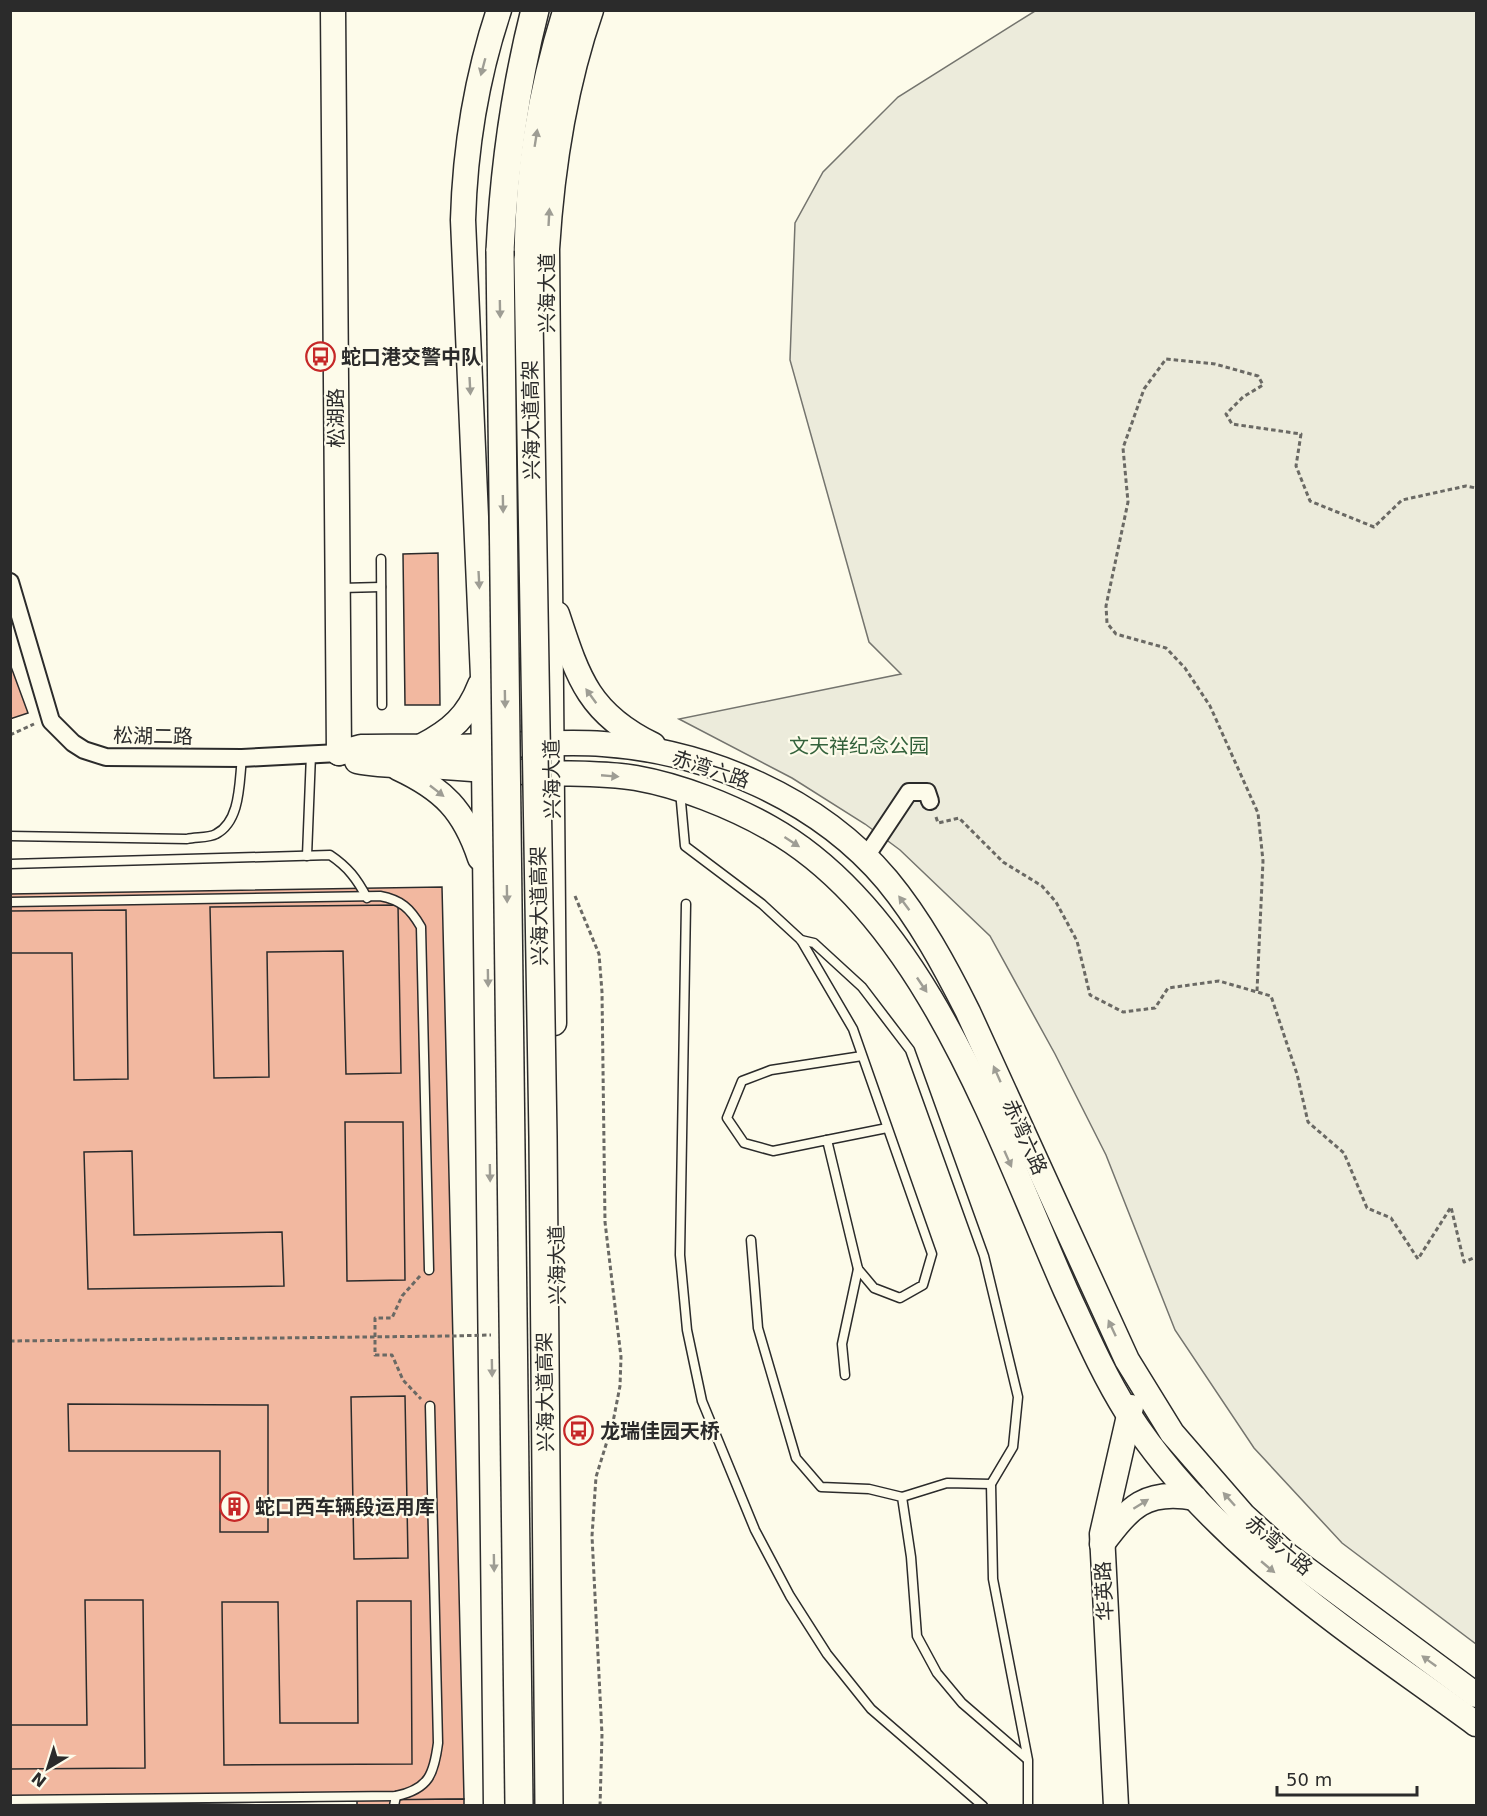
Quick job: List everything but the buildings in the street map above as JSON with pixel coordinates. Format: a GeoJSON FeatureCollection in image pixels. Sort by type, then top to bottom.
{"type":"FeatureCollection","features":[{"type":"Feature","properties":{"kind":"main road","name":"兴海大道高架"},"geometry":{"type":"LineString","coordinates":[[519,1806],[500,251],[502,200],[514,109],[535,10]]}},
{"type":"Feature","properties":{"kind":"main road","name":"兴海大道高架"},"geometry":{"type":"LineString","coordinates":[[549,1806],[543,1125],[528,216],[534,149],[542,96],[567,10]]}},
{"type":"Feature","properties":{"kind":"street","name":"松湖路"},"geometry":{"type":"LineString","coordinates":[[333,10],[339,753]]}},
{"type":"Feature","properties":{"kind":"street"},"geometry":{"type":"LineString","coordinates":[[496,1806],[485,771],[463,220],[464,169],[471,121],[482,68],[499,10]]}},
{"type":"Feature","properties":{"kind":"street","name":"兴海大道"},"geometry":{"type":"LineString","coordinates":[[562,1806],[547,249],[556,148],[567,94],[591,10]]}},
{"type":"Feature","properties":{"kind":"street","name":"松湖二路"},"geometry":{"type":"LineString","coordinates":[[10,582],[51,721],[73,743],[84,750],[106,757],[243,758],[339,753]]}},
{"type":"Feature","properties":{"kind":"street"},"geometry":{"type":"LineString","coordinates":[[549,590],[571,658],[584,687],[598,706],[615,724],[671,754]]}},
{"type":"Feature","properties":{"kind":"street"},"geometry":{"type":"LineString","coordinates":[[422,746],[441,736],[465,717],[483,677]]}},
{"type":"Feature","properties":{"kind":"street","name":"赤湾六路"},"geometry":{"type":"LineString","coordinates":[[484,746],[552,742],[604,744],[671,754],[716,767],[770,789],[818,818],[866,858],[908,908],[941,958],[1138,1381],[1172,1433],[1244,1516],[1311,1574],[1476,1695]]}},
{"type":"Feature","properties":{"kind":"street"},"geometry":{"type":"LineString","coordinates":[[339,753],[361,747],[484,746]]}},
{"type":"Feature","properties":{"kind":"street"},"geometry":{"type":"LineString","coordinates":[[339,753],[361,763],[485,771]]}},
{"type":"Feature","properties":{"kind":"street"},"geometry":{"type":"LineString","coordinates":[[386,763],[421,779],[454,806],[466,823],[487,877]]}},
{"type":"Feature","properties":{"kind":"street","name":"赤湾六路"},"geometry":{"type":"LineString","coordinates":[[485,771],[634,778],[680,790],[769,827],[806,851],[844,884],[875,918],[941,1013],[1086,1335],[1129,1416],[1170,1471],[1240,1543],[1312,1603],[1476,1724]]}},
{"type":"Feature","properties":{"kind":"street"},"geometry":{"type":"LineString","coordinates":[[866,858],[909,792],[927,792],[930,801]]}},
{"type":"Feature","properties":{"kind":"street","name":"华英路"},"geometry":{"type":"LineString","coordinates":[[1116,1806],[1102,1544],[1108,1501],[1138,1381]]}},
{"type":"Feature","properties":{"kind":"street"},"geometry":{"type":"LineString","coordinates":[[1102,1544],[1126,1514],[1148,1498],[1164,1494],[1195,1498]]}},
{"type":"Feature","properties":{"kind":"lane"},"geometry":{"type":"LineString","coordinates":[[381,559],[382,705]]}},
{"type":"Feature","properties":{"kind":"lane"},"geometry":{"type":"LineString","coordinates":[[338,588],[381,587]]}},
{"type":"Feature","properties":{"kind":"lane"},"geometry":{"type":"LineString","coordinates":[[307,856],[311,754]]}},
{"type":"Feature","properties":{"kind":"lane"},"geometry":{"type":"LineString","coordinates":[[10,836],[188,838],[216,834],[227,824],[235,809],[243,758]]}},
{"type":"Feature","properties":{"kind":"lane"},"geometry":{"type":"LineString","coordinates":[[680,790],[685,846],[762,904],[801,940],[853,1029],[932,1254],[923,1285],[900,1298],[874,1288],[858,1269]]}},
{"type":"Feature","properties":{"kind":"lane"},"geometry":{"type":"LineString","coordinates":[[10,864],[330,855],[356,876],[367,898]]}},
{"type":"Feature","properties":{"kind":"lane"},"geometry":{"type":"LineString","coordinates":[[10,902],[380,896],[397,899],[411,910],[421,927],[429,1270]]}},
{"type":"Feature","properties":{"kind":"lane"},"geometry":{"type":"LineString","coordinates":[[686,904],[680,1255],[687,1330],[702,1401],[755,1530],[790,1596],[827,1654],[871,1709],[983,1806]]}},
{"type":"Feature","properties":{"kind":"lane"},"geometry":{"type":"LineString","coordinates":[[801,940],[814,943],[862,987],[910,1050],[984,1256],[1018,1397],[1013,1448],[991,1484],[993,1579],[1028,1760],[1028,1806]]}},
{"type":"Feature","properties":{"kind":"lane"},"geometry":{"type":"LineString","coordinates":[[862,1056],[771,1070],[742,1081],[727,1118],[744,1143],[773,1151],[887,1128]]}},
{"type":"Feature","properties":{"kind":"lane"},"geometry":{"type":"LineString","coordinates":[[827,1140],[858,1269],[842,1344],[845,1375]]}},
{"type":"Feature","properties":{"kind":"lane"},"geometry":{"type":"LineString","coordinates":[[751,1240],[758,1328],[796,1458],[821,1487],[868,1489],[902,1497],[947,1483],[991,1484]]}},
{"type":"Feature","properties":{"kind":"lane"},"geometry":{"type":"LineString","coordinates":[[10,1800],[396,1796],[418,1788],[427,1781],[435,1768],[438,1743],[430,1406]]}},
{"type":"Feature","properties":{"kind":"lane"},"geometry":{"type":"LineString","coordinates":[[902,1497],[911,1557],[916,1636],[937,1673],[962,1703],[1028,1760]]}},
{"type":"Feature","properties":{"kind":"lane"},"geometry":{"type":"LineString","coordinates":[[394,1806],[396,1796]]}},
{"type":"Feature","properties":{"kind":"path"},"geometry":{"type":"LineString","coordinates":[[1257,991],[1263,861],[1258,813],[1210,706],[1185,668],[1166,648],[1116,634],[1107,623],[1106,606],[1128,502],[1123,448],[1137,404],[1144,389],[1166,359],[1215,364],[1258,376],[1263,385],[1243,397],[1226,414],[1232,424],[1301,434],[1296,466],[1310,501],[1374,527],[1402,500],[1466,486],[1476,488]]}},
{"type":"Feature","properties":{"kind":"path"},"geometry":{"type":"LineString","coordinates":[[10,735],[34,724],[51,721]]}},
{"type":"Feature","properties":{"kind":"path"},"geometry":{"type":"LineString","coordinates":[[930,801],[938,823],[959,818],[1003,862],[1042,886],[1056,902],[1077,941],[1090,994],[1123,1011],[1155,1008],[1167,988],[1219,981],[1271,996],[1297,1074],[1308,1122],[1344,1153],[1367,1208],[1391,1218],[1418,1259],[1451,1207],[1464,1262],[1476,1257]]}},
{"type":"Feature","properties":{"kind":"path"},"geometry":{"type":"LineString","coordinates":[[572,891],[599,954],[602,992],[605,1222],[621,1357],[620,1386],[615,1413],[596,1477],[592,1536],[602,1734],[600,1806]]}},
{"type":"Feature","properties":{"kind":"path"},"geometry":{"type":"LineString","coordinates":[[429,1270],[410,1286],[392,1318],[375,1318],[375,1355],[393,1355],[403,1380],[430,1406]]}},
{"type":"Feature","properties":{"kind":"path"},"geometry":{"type":"LineString","coordinates":[[10,1341],[452,1336]]}},
{"type":"Feature","properties":{"kind":"green space","name":"文天祥纪念公园"},"geometry":{"type":"Polygon","coordinates":[[[1035,11],[1476,11],[1476,1644],[1342,1543],[1254,1448],[1175,1330],[1106,1155],[1055,1054],[990,936],[900,850],[865,824],[792,778],[679,719],[901,674],[869,642],[790,360],[795,223],[823,172],[898,97],[1035,11]]]}},
{"type":"Feature","properties":{"kind":"place","name":"蛇口港交警中队"},"geometry":{"type":"Point","coordinates":[320,357]}},
{"type":"Feature","properties":{"kind":"place","name":"龙瑞佳园天桥"},"geometry":{"type":"Point","coordinates":[579,1431]}},
{"type":"Feature","properties":{"kind":"place","name":"蛇口西车辆段运用库"},"geometry":{"type":"Point","coordinates":[234,1507]}}]}
